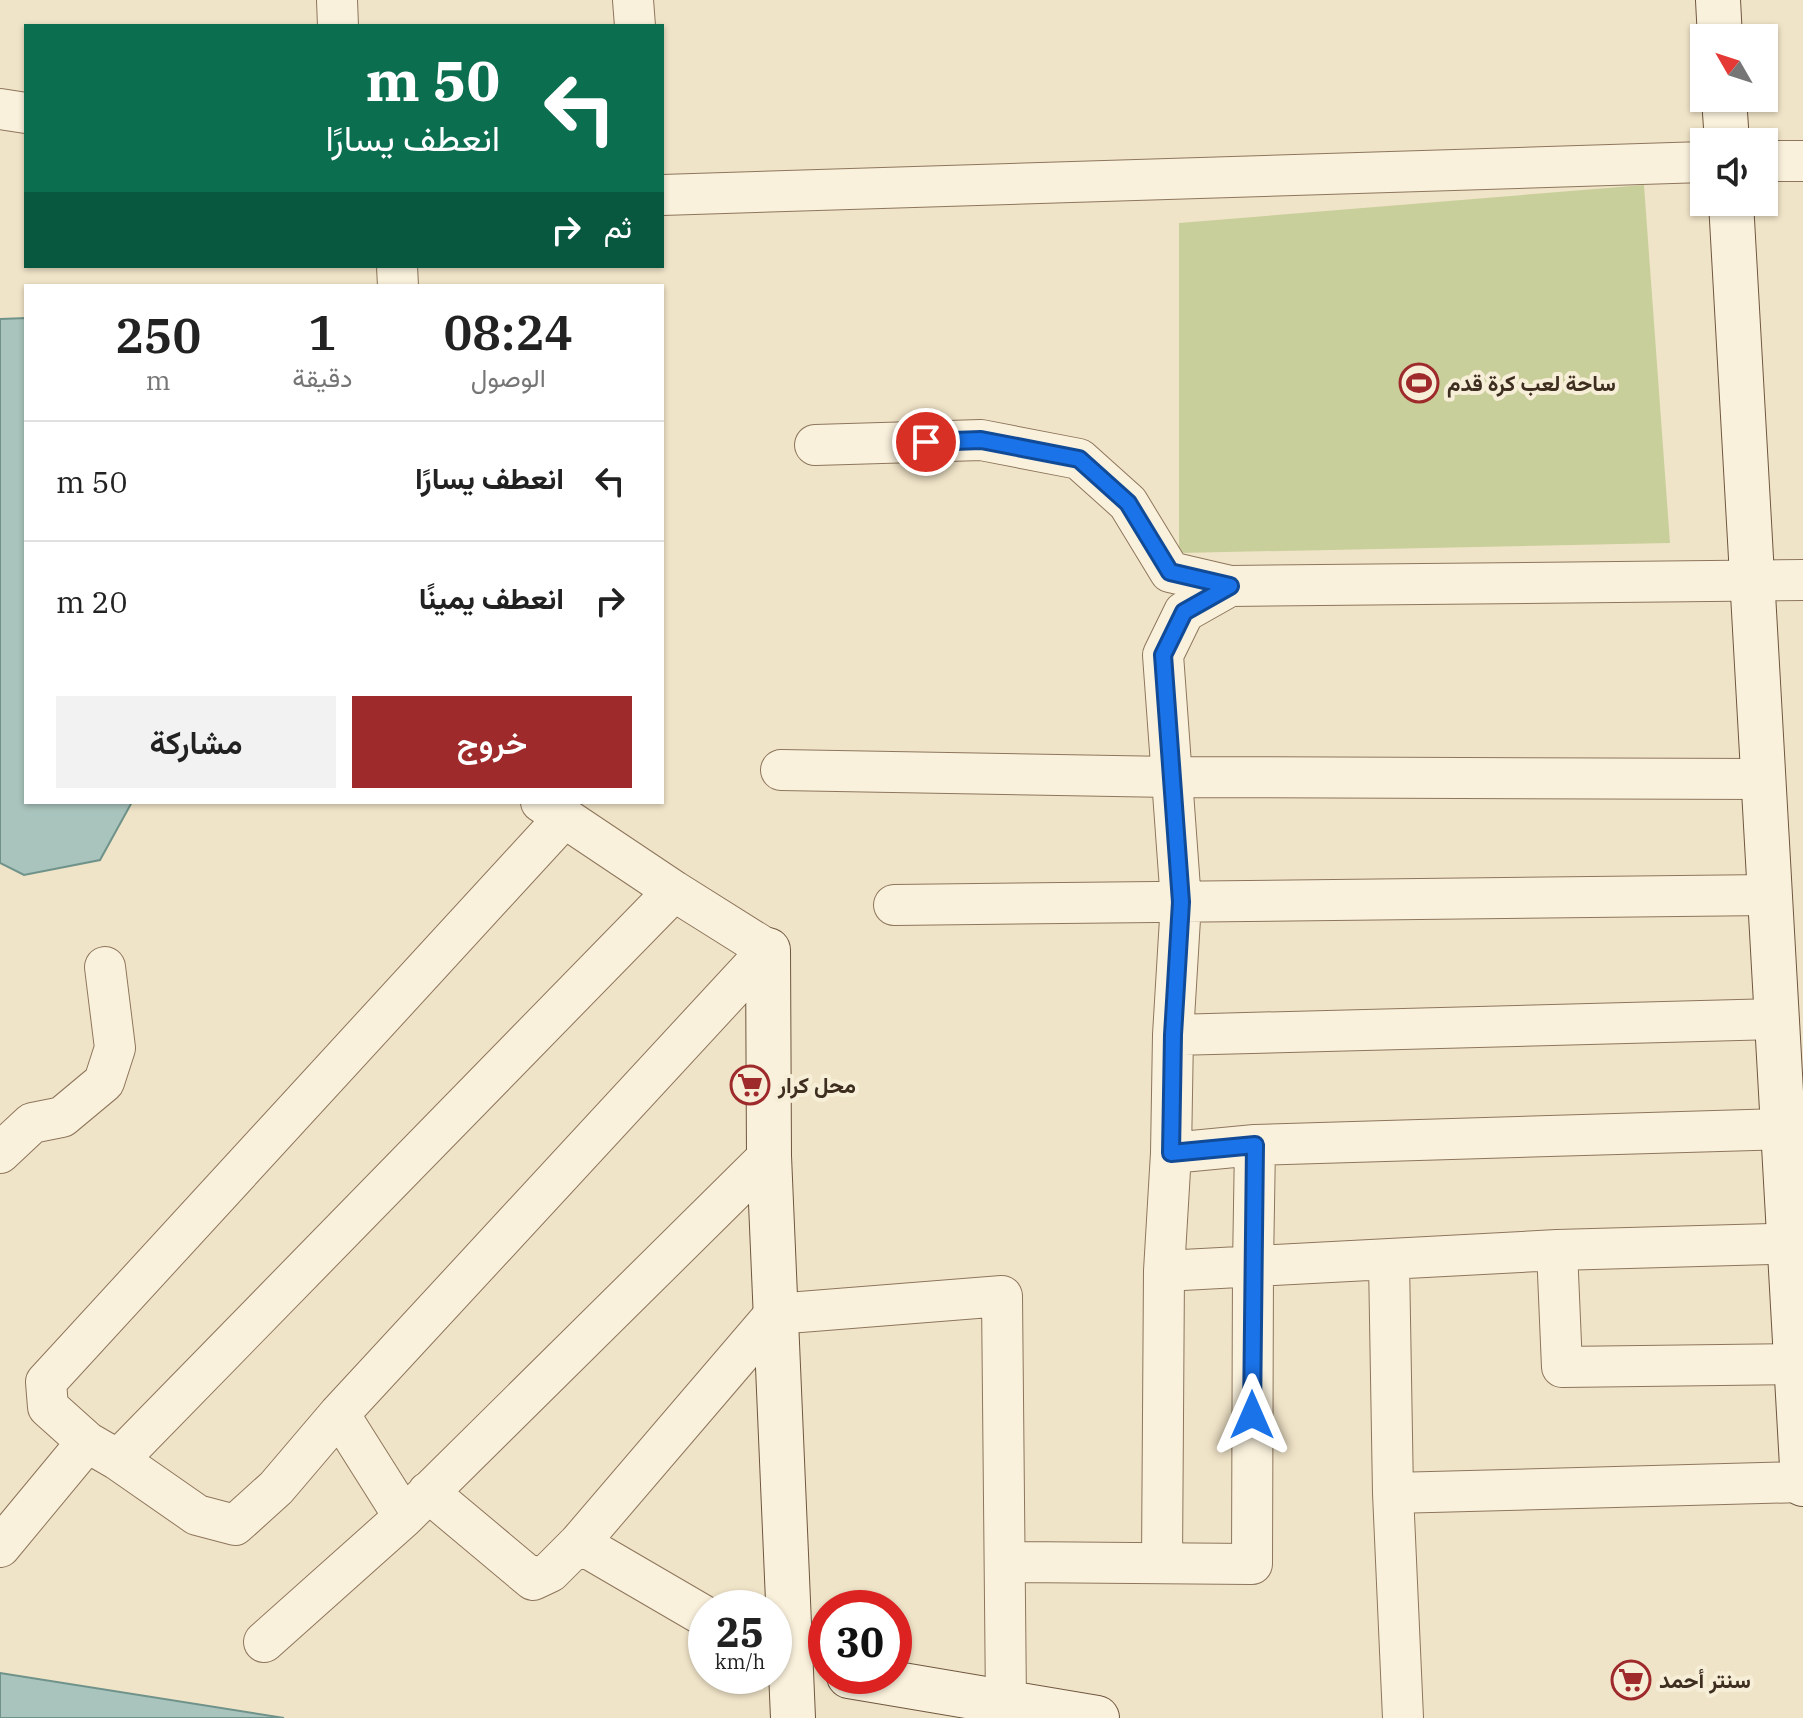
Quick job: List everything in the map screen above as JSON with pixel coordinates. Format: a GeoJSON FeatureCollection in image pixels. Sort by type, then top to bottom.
{"type":"FeatureCollection","features":[{"type":"Feature","properties":{"kind":"street"},"geometry":{"type":"LineString","coordinates":[[337,0],[338,24]]}},
{"type":"Feature","properties":{"kind":"street"},"geometry":{"type":"LineString","coordinates":[[633,0],[635,24]]}},
{"type":"Feature","properties":{"kind":"street"},"geometry":{"type":"LineString","coordinates":[[1718,0],[1719,24]]}},
{"type":"Feature","properties":{"kind":"street"},"geometry":{"type":"LineString","coordinates":[[0,109],[24,113]]}},
{"type":"Feature","properties":{"kind":"street"},"geometry":{"type":"LineString","coordinates":[[1778,161],[1803,161]]}},
{"type":"Feature","properties":{"kind":"street"},"geometry":{"type":"LineString","coordinates":[[664,195],[1690,162]]}},
{"type":"Feature","properties":{"kind":"street"},"geometry":{"type":"LineString","coordinates":[[1393,1493],[1803,1483],[1794,1364],[1797,1243],[1784,1129],[1768,895],[1732,216]]}},
{"type":"Feature","properties":{"kind":"street"},"geometry":{"type":"LineString","coordinates":[[815,445],[981,440],[1079,459],[1128,503],[1170,572],[1230,586],[1803,580]]}},
{"type":"Feature","properties":{"kind":"street"},"geometry":{"type":"LineString","coordinates":[[1162,1562],[1164,1271],[1181,902],[1163,655],[1184,612],[1230,586]]}},
{"type":"Feature","properties":{"kind":"street"},"geometry":{"type":"LineString","coordinates":[[781,770],[1170,777],[1764,779]]}},
{"type":"Feature","properties":{"kind":"street"},"geometry":{"type":"LineString","coordinates":[[552,810],[768,950],[339,1414],[276,1488],[235,1525],[197,1515],[102,1451],[48,1407],[46,1382],[552,810]]}},
{"type":"Feature","properties":{"kind":"street"},"geometry":{"type":"LineString","coordinates":[[0,1547],[674,891]]}},
{"type":"Feature","properties":{"kind":"street"},"geometry":{"type":"LineString","coordinates":[[894,905],[1768,895]]}},
{"type":"Feature","properties":{"kind":"street"},"geometry":{"type":"LineString","coordinates":[[768,950],[769,1156],[796,1665],[793,1718]]}},
{"type":"Feature","properties":{"kind":"street"},"geometry":{"type":"LineString","coordinates":[[0,1153],[32,1123],[62,1117],[104,1082],[115,1048],[105,967]]}},
{"type":"Feature","properties":{"kind":"street"},"geometry":{"type":"LineString","coordinates":[[1173,1035],[1776,1019]]}},
{"type":"Feature","properties":{"kind":"street"},"geometry":{"type":"LineString","coordinates":[[1171,1153],[1255,1145],[1784,1129]]}},
{"type":"Feature","properties":{"kind":"street"},"geometry":{"type":"LineString","coordinates":[[1005,1562],[1252,1564],[1255,1145]]}},
{"type":"Feature","properties":{"kind":"street"},"geometry":{"type":"LineString","coordinates":[[264,1642],[416,1504],[769,1156]]}},
{"type":"Feature","properties":{"kind":"street"},"geometry":{"type":"LineString","coordinates":[[1164,1271],[1557,1250],[1797,1243]]}},
{"type":"Feature","properties":{"kind":"street"},"geometry":{"type":"LineString","coordinates":[[1557,1250],[1562,1367],[1794,1364]]}},
{"type":"Feature","properties":{"kind":"street"},"geometry":{"type":"LineString","coordinates":[[1389,1261],[1393,1493],[1403,1718]]}},
{"type":"Feature","properties":{"kind":"street"},"geometry":{"type":"LineString","coordinates":[[339,1414],[416,1504],[533,1580],[550,1572],[579,1543],[775,1314],[1002,1296],[1006,1703]]}},
{"type":"Feature","properties":{"kind":"street"},"geometry":{"type":"LineString","coordinates":[[579,1543],[688,1607]]}},
{"type":"Feature","properties":{"kind":"street"},"geometry":{"type":"LineString","coordinates":[[912,1687],[1097,1718]]}},
{"type":"Feature","properties":{"kind":"green space","name":"ساحة لعب كرة قدم"},"geometry":{"type":"Polygon","coordinates":[[[1644,185],[1670,543],[1179,553],[1179,223],[1644,185]]]}},
{"type":"Feature","properties":{"kind":"water"},"geometry":{"type":"Polygon","coordinates":[[[24,318],[24,804],[131,804],[100,860],[24,875],[0,863],[0,319],[24,318]]]}},
{"type":"Feature","properties":{"kind":"water"},"geometry":{"type":"Polygon","coordinates":[[[0,1673],[284,1718],[0,1718],[0,1673]]]}},
{"type":"Feature","properties":{"kind":"place","name":"ساحة لعب كرة قدم"},"geometry":{"type":"Point","coordinates":[1419,383]}},
{"type":"Feature","properties":{"kind":"place","name":"محل كرار"},"geometry":{"type":"Point","coordinates":[750,1085]}},
{"type":"Feature","properties":{"kind":"place","name":"سنتر أحمد"},"geometry":{"type":"Point","coordinates":[1631,1680]}},
{"type":"Feature","properties":{"kind":"route"},"geometry":{"type":"LineString","coordinates":[[926,442],[981,440],[1079,459],[1128,503],[1170,572],[1230,586],[1184,612],[1163,655],[1181,902],[1173,1035],[1171,1153],[1255,1145],[1252,1415]]}}]}
